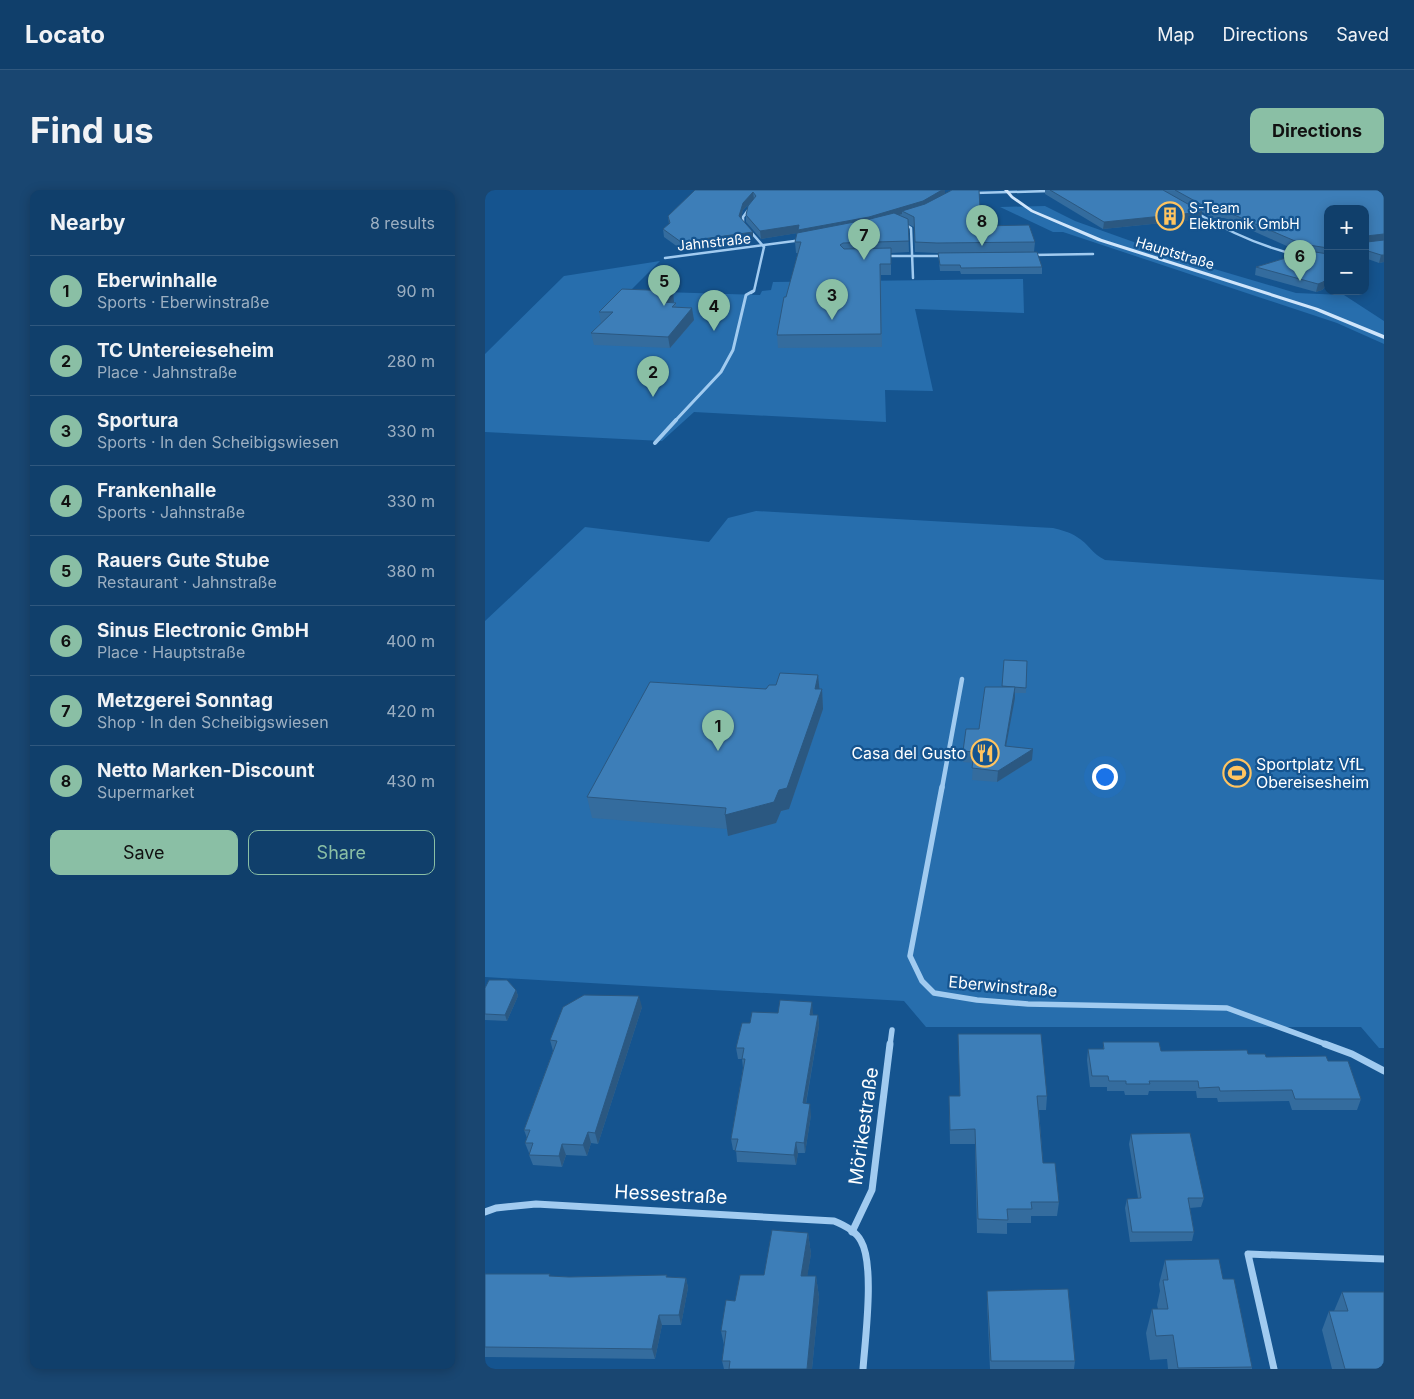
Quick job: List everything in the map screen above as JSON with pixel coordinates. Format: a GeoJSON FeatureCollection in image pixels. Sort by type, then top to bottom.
{"type":"FeatureCollection","features":[{"type":"Feature","properties":{"kind":"main road","name":"Hauptstraße"},"geometry":{"type":"LineString","coordinates":[[1007,191],[1032,211],[1100,240],[1346,320],[1384,337]]}},
{"type":"Feature","properties":{"kind":"street"},"geometry":{"type":"LineString","coordinates":[[972,193],[1055,191]]}},
{"type":"Feature","properties":{"kind":"street"},"geometry":{"type":"LineString","coordinates":[[754,202],[746,212],[743,223],[764,247]]}},
{"type":"Feature","properties":{"kind":"street"},"geometry":{"type":"LineString","coordinates":[[1188,208],[1243,238],[1287,254],[1309,257]]}},
{"type":"Feature","properties":{"kind":"street"},"geometry":{"type":"LineString","coordinates":[[895,220],[911,228],[913,278]]}},
{"type":"Feature","properties":{"kind":"street","name":"Jahnstraße"},"geometry":{"type":"LineString","coordinates":[[665,258],[764,247],[809,239]]}},
{"type":"Feature","properties":{"kind":"street","name":"Jahnstraße"},"geometry":{"type":"LineString","coordinates":[[655,443],[710,386],[733,350],[747,295],[754,291],[764,247]]}},
{"type":"Feature","properties":{"kind":"street"},"geometry":{"type":"LineString","coordinates":[[1026,255],[1093,254]]}},
{"type":"Feature","properties":{"kind":"street"},"geometry":{"type":"LineString","coordinates":[[883,256],[950,256]]}},
{"type":"Feature","properties":{"kind":"street","name":"Eberwinstraße"},"geometry":{"type":"LineString","coordinates":[[962,679],[910,956],[922,981],[933,993],[977,1000],[1028,1004],[1227,1008],[1351,1054],[1384,1071]]}},
{"type":"Feature","properties":{"kind":"street","name":"Mörikestraße"},"geometry":{"type":"LineString","coordinates":[[853,1232],[872,1190],[892,1030]]}},
{"type":"Feature","properties":{"kind":"street","name":"Hessestraße"},"geometry":{"type":"LineString","coordinates":[[485,1212],[496,1208],[536,1204],[644,1208],[829,1219],[840,1223],[853,1232]]}},
{"type":"Feature","properties":{"kind":"street"},"geometry":{"type":"LineString","coordinates":[[853,1232],[862,1242],[867,1262],[863,1369]]}},
{"type":"Feature","properties":{"kind":"street"},"geometry":{"type":"LineString","coordinates":[[1275,1369],[1248,1254],[1384,1258]]}},
{"type":"Feature","properties":{"kind":"shaded area"},"geometry":{"type":"Polygon","coordinates":[[[1045,206],[1075,221],[1184,260],[1296,293],[1344,295],[1384,321],[1384,344],[1337,323],[1063,232],[1053,232],[1000,207],[1045,206]]]}},
{"type":"Feature","properties":{"kind":"shaded area"},"geometry":{"type":"Polygon","coordinates":[[[660,261],[630,291],[760,295],[762,291],[771,290],[773,282],[1023,279],[1024,313],[915,309],[933,391],[885,390],[886,422],[694,412],[662,441],[485,432],[485,354],[564,276],[660,261]]]}},
{"type":"Feature","properties":{"kind":"shaded area"},"geometry":{"type":"Polygon","coordinates":[[[756,511],[1053,528],[1074,535],[1105,560],[1384,580],[1384,1048],[1379,1048],[1361,1027],[926,1027],[904,1001],[485,977],[485,621],[585,527],[709,542],[728,518],[756,511]]]}},
{"type":"Feature","properties":{"kind":"building"},"geometry":{"type":"Polygon","coordinates":[[[695,190],[942,190],[923,201],[869,217],[798,230],[799,225],[760,231],[746,215],[748,206],[756,196],[753,192],[743,203],[739,216],[753,232],[681,242],[663,229],[670,223],[668,216],[695,190]]]}},
{"type":"Feature","properties":{"kind":"building"},"geometry":{"type":"Polygon","coordinates":[[[952,190],[979,190],[981,226],[1029,225],[1035,242],[915,242],[914,217],[902,211],[925,204],[952,190]]]}},
{"type":"Feature","properties":{"kind":"building"},"geometry":{"type":"Polygon","coordinates":[[[1050,190],[1163,190],[1202,212],[1104,222],[1050,190]]]}},
{"type":"Feature","properties":{"kind":"building"},"geometry":{"type":"Polygon","coordinates":[[[1175,190],[1384,190],[1384,234],[1369,236],[1369,205],[1324,205],[1324,247],[1302,244],[1225,211],[1213,211],[1175,190]]]}},
{"type":"Feature","properties":{"kind":"building"},"geometry":{"type":"Polygon","coordinates":[[[894,213],[908,219],[909,241],[843,243],[840,245],[844,249],[891,248],[891,264],[880,264],[881,334],[777,335],[784,297],[786,297],[801,242],[795,242],[797,233],[894,213]]]}},
{"type":"Feature","properties":{"kind":"building"},"geometry":{"type":"Polygon","coordinates":[[[1384,240],[1384,255],[1369,251],[1369,242],[1384,240]]]}},
{"type":"Feature","properties":{"kind":"building"},"geometry":{"type":"Polygon","coordinates":[[[1309,251],[1324,253],[1324,281],[1318,284],[1256,267],[1309,251]]]}},
{"type":"Feature","properties":{"kind":"building"},"geometry":{"type":"Polygon","coordinates":[[[1037,252],[1042,267],[961,268],[960,265],[940,265],[938,253],[1037,252]]]}},
{"type":"Feature","properties":{"kind":"building"},"geometry":{"type":"Polygon","coordinates":[[[622,289],[673,291],[662,302],[676,303],[672,307],[692,308],[668,337],[591,333],[613,312],[599,312],[622,289]]]}},
{"type":"Feature","properties":{"kind":"building"},"geometry":{"type":"Polygon","coordinates":[[[1004,660],[1027,661],[1026,688],[1002,686],[1004,660]]]}},
{"type":"Feature","properties":{"kind":"building"},"geometry":{"type":"Polygon","coordinates":[[[780,673],[818,675],[815,689],[822,689],[787,788],[779,790],[774,802],[725,815],[726,808],[587,797],[650,682],[766,689],[769,685],[776,685],[780,673]]]}},
{"type":"Feature","properties":{"kind":"building"},"geometry":{"type":"Polygon","coordinates":[[[985,687],[1015,687],[1005,746],[1033,749],[998,771],[972,768],[974,752],[963,751],[966,729],[979,729],[985,687]]]}},
{"type":"Feature","properties":{"kind":"building"},"geometry":{"type":"Polygon","coordinates":[[[489,980],[507,980],[516,990],[505,1015],[485,1014],[485,988],[489,980]]]}},
{"type":"Feature","properties":{"kind":"building"},"geometry":{"type":"Polygon","coordinates":[[[584,995],[639,996],[595,1133],[588,1132],[583,1145],[562,1144],[559,1156],[529,1155],[533,1143],[525,1143],[530,1130],[524,1130],[557,1041],[550,1040],[563,1007],[584,995]]]}},
{"type":"Feature","properties":{"kind":"building"},"geometry":{"type":"Polygon","coordinates":[[[780,1000],[812,1002],[810,1015],[818,1015],[803,1103],[810,1104],[804,1143],[796,1142],[794,1155],[735,1151],[738,1139],[731,1139],[745,1059],[742,1059],[744,1048],[736,1048],[742,1023],[750,1023],[752,1012],[778,1013],[780,1000]]]}},
{"type":"Feature","properties":{"kind":"building"},"geometry":{"type":"Polygon","coordinates":[[[958,1034],[1041,1034],[1047,1096],[1037,1096],[1043,1163],[1055,1163],[1059,1202],[1031,1202],[1032,1209],[1007,1209],[1008,1220],[978,1219],[975,1129],[950,1130],[949,1096],[960,1096],[958,1034]]]}},
{"type":"Feature","properties":{"kind":"building"},"geometry":{"type":"Polygon","coordinates":[[[1103,1042],[1159,1042],[1161,1051],[1247,1050],[1248,1054],[1265,1054],[1266,1057],[1326,1056],[1328,1061],[1348,1061],[1361,1099],[1295,1099],[1292,1090],[1220,1091],[1219,1087],[1199,1088],[1198,1081],[1149,1081],[1150,1084],[1126,1084],[1126,1081],[1109,1081],[1108,1076],[1092,1076],[1088,1049],[1104,1049],[1103,1042]]]}},
{"type":"Feature","properties":{"kind":"building"},"geometry":{"type":"Polygon","coordinates":[[[1190,1133],[1204,1198],[1188,1198],[1194,1232],[1132,1232],[1127,1199],[1141,1198],[1131,1134],[1190,1133]]]}},
{"type":"Feature","properties":{"kind":"building"},"geometry":{"type":"Polygon","coordinates":[[[772,1230],[808,1233],[801,1276],[816,1276],[807,1369],[729,1369],[730,1361],[722,1361],[726,1331],[721,1331],[726,1300],[735,1301],[740,1275],[764,1275],[772,1230]]]}},
{"type":"Feature","properties":{"kind":"building"},"geometry":{"type":"Polygon","coordinates":[[[1219,1259],[1223,1279],[1234,1279],[1252,1367],[1178,1368],[1173,1335],[1156,1336],[1152,1309],[1168,1309],[1163,1280],[1168,1280],[1165,1260],[1219,1259]]]}},
{"type":"Feature","properties":{"kind":"building"},"geometry":{"type":"Polygon","coordinates":[[[485,1274],[550,1274],[549,1276],[569,1277],[667,1275],[666,1277],[686,1278],[679,1315],[659,1315],[652,1349],[485,1347],[485,1274]]]}},
{"type":"Feature","properties":{"kind":"building"},"geometry":{"type":"Polygon","coordinates":[[[1068,1289],[1075,1361],[991,1361],[987,1291],[1068,1289]]]}},
{"type":"Feature","properties":{"kind":"building"},"geometry":{"type":"Polygon","coordinates":[[[1342,1292],[1384,1292],[1384,1369],[1345,1369],[1329,1311],[1348,1311],[1342,1292]]]}},
{"type":"Feature","properties":{"kind":"place","name":"S-Team Elektronik GmbH"},"geometry":{"type":"Point","coordinates":[1170,216]}},
{"type":"Feature","properties":{"kind":"place","name":"Netto Marken-Discount"},"geometry":{"type":"Point","coordinates":[982,246]}},
{"type":"Feature","properties":{"kind":"place","name":"Metzgerei Sonntag"},"geometry":{"type":"Point","coordinates":[864,260]}},
{"type":"Feature","properties":{"kind":"place","name":"Sinus Electronic GmbH"},"geometry":{"type":"Point","coordinates":[1300,281]}},
{"type":"Feature","properties":{"kind":"place","name":"Rauers Gute Stube"},"geometry":{"type":"Point","coordinates":[664,306]}},
{"type":"Feature","properties":{"kind":"place","name":"Sportura"},"geometry":{"type":"Point","coordinates":[832,320]}},
{"type":"Feature","properties":{"kind":"place","name":"Frankenhalle"},"geometry":{"type":"Point","coordinates":[714,331]}},
{"type":"Feature","properties":{"kind":"place","name":"TC Untereieseheim"},"geometry":{"type":"Point","coordinates":[653,397]}},
{"type":"Feature","properties":{"kind":"place","name":"Eberwinhalle"},"geometry":{"type":"Point","coordinates":[718,751]}},
{"type":"Feature","properties":{"kind":"place","name":"Casa del Gusto"},"geometry":{"type":"Point","coordinates":[985,753]}},
{"type":"Feature","properties":{"kind":"place","name":"Sportplatz VfL Obereisesheim"},"geometry":{"type":"Point","coordinates":[1237,773]}}]}
